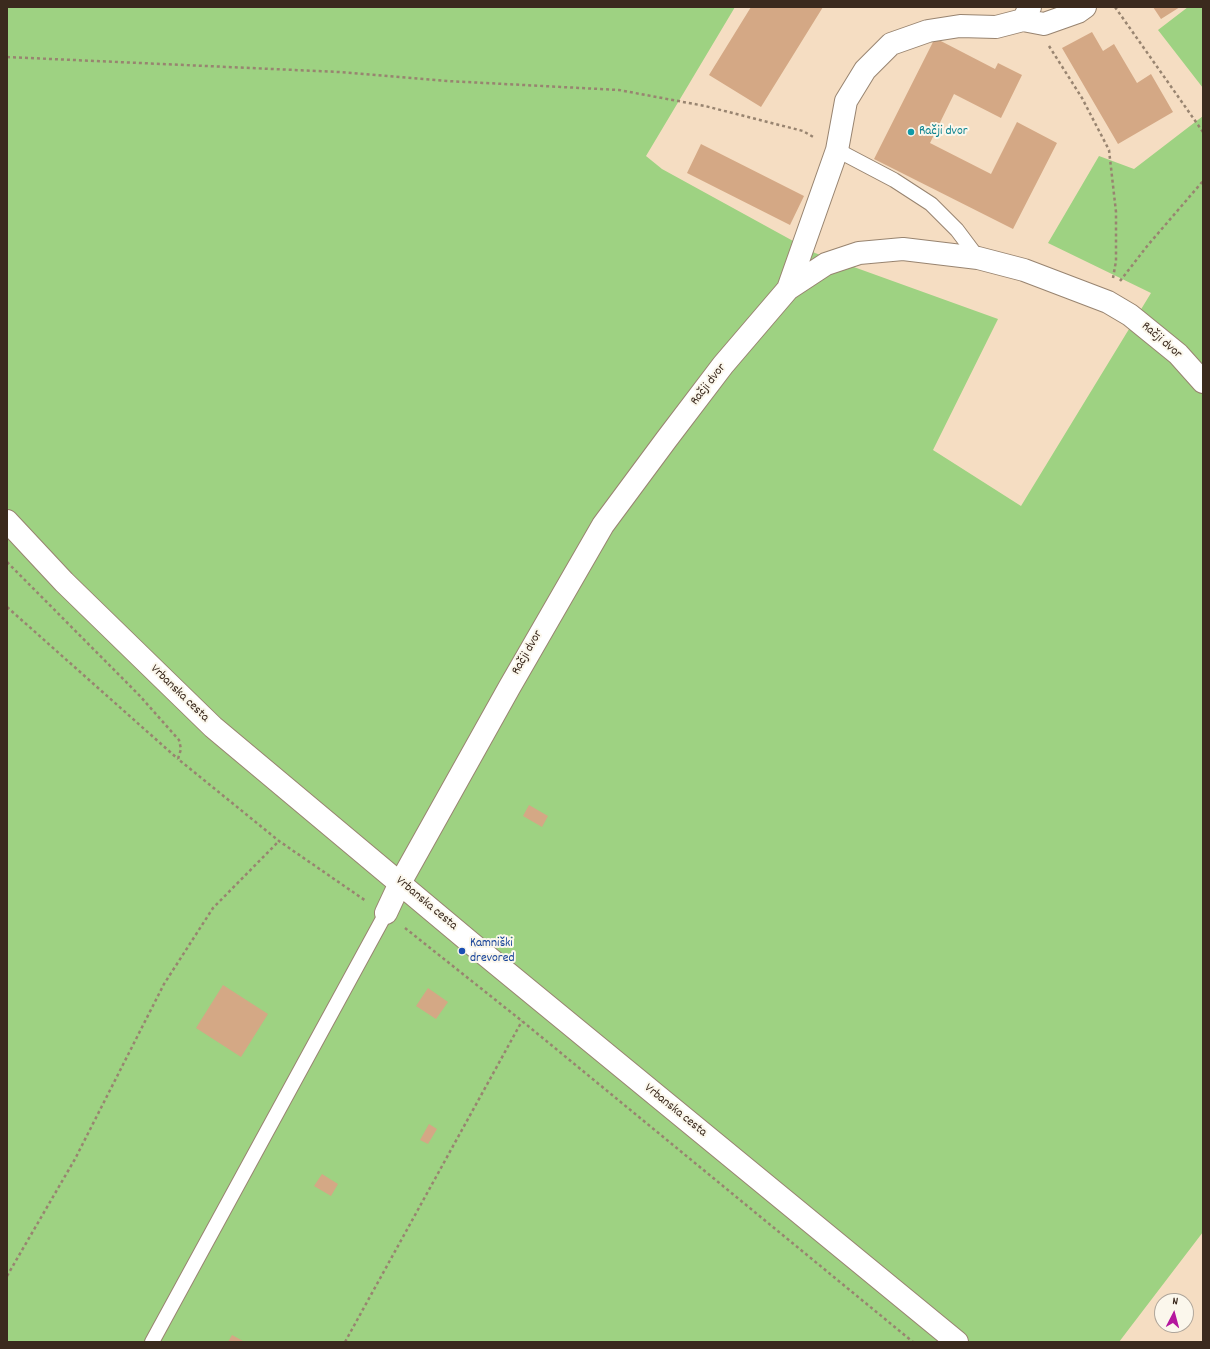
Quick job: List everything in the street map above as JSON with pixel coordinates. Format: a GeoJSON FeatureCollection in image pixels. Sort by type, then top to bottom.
{"type":"FeatureCollection","features":[{"type":"Feature","properties":{"kind":"street"},"geometry":{"type":"LineString","coordinates":[[788,289],[837,150],[846,101],[865,70],[891,44],[928,31],[960,26],[996,27],[1032,17],[1078,12],[1085,7]]}},
{"type":"Feature","properties":{"kind":"street","name":"Račji dvor"},"geometry":{"type":"LineString","coordinates":[[386,913],[400,883],[508,688],[603,525],[723,365],[788,289],[826,264],[859,253],[903,249],[978,258],[1024,270],[1108,302],[1130,315],[1178,354],[1203,382]]}},
{"type":"Feature","properties":{"kind":"street","name":"Vrbanska cesta"},"geometry":{"type":"LineString","coordinates":[[7,521],[64,582],[213,727],[957,1342]]}},
{"type":"Feature","properties":{"kind":"lane"},"geometry":{"type":"LineString","coordinates":[[837,150],[894,180],[931,204],[957,230],[978,258]]}},
{"type":"Feature","properties":{"kind":"lane"},"geometry":{"type":"LineString","coordinates":[[152,1342],[386,913]]}},
{"type":"Feature","properties":{"kind":"path"},"geometry":{"type":"LineString","coordinates":[[1114,7],[1203,132]]}},
{"type":"Feature","properties":{"kind":"path"},"geometry":{"type":"LineString","coordinates":[[1032,17],[1049,47],[1082,98],[1109,150],[1116,212],[1116,261],[1108,302]]}},
{"type":"Feature","properties":{"kind":"path"},"geometry":{"type":"LineString","coordinates":[[7,57],[339,72],[447,81],[619,90],[705,106],[803,131],[837,150]]}},
{"type":"Feature","properties":{"kind":"path"},"geometry":{"type":"LineString","coordinates":[[1108,302],[1123,276],[1203,181]]}},
{"type":"Feature","properties":{"kind":"path"},"geometry":{"type":"LineString","coordinates":[[7,562],[138,695],[180,740],[181,749],[178,759]]}},
{"type":"Feature","properties":{"kind":"path"},"geometry":{"type":"LineString","coordinates":[[7,607],[178,759],[279,841],[334,880],[386,913],[522,1021],[913,1342]]}},
{"type":"Feature","properties":{"kind":"path"},"geometry":{"type":"LineString","coordinates":[[7,612],[11,611]]}},
{"type":"Feature","properties":{"kind":"path"},"geometry":{"type":"LineString","coordinates":[[7,1276],[75,1159],[164,984],[213,908],[279,841]]}},
{"type":"Feature","properties":{"kind":"path"},"geometry":{"type":"LineString","coordinates":[[345,1342],[522,1021]]}},
{"type":"Feature","properties":{"kind":"green space"},"geometry":{"type":"Polygon","coordinates":[[[7,7],[735,7],[646,156],[662,169],[815,253],[998,319],[933,450],[1021,506],[1151,293],[1048,243],[1099,156],[1134,169],[1203,116],[1203,1232],[1156,1293],[1154,1293],[1154,1296],[1119,1342],[7,1342],[7,7]]]}},
{"type":"Feature","properties":{"kind":"green space"},"geometry":{"type":"Polygon","coordinates":[[[1188,7],[1203,7],[1203,88],[1158,30],[1188,7]]]}},
{"type":"Feature","properties":{"kind":"building"},"geometry":{"type":"Polygon","coordinates":[[[751,7],[823,7],[761,107],[709,75],[751,7]]]}},
{"type":"Feature","properties":{"kind":"building"},"geometry":{"type":"Polygon","coordinates":[[[1153,7],[1180,7],[1161,19],[1153,7]]]}},
{"type":"Feature","properties":{"kind":"building"},"geometry":{"type":"Polygon","coordinates":[[[1092,32],[1103,51],[1114,44],[1137,83],[1151,74],[1173,112],[1118,144],[1062,48],[1092,32]]]}},
{"type":"Feature","properties":{"kind":"building","name":"Račji dvor"},"geometry":{"type":"Polygon","coordinates":[[[935,38],[995,69],[998,63],[1022,75],[1001,118],[954,94],[930,143],[991,174],[1017,122],[1057,143],[1013,229],[874,159],[935,38]]]}},
{"type":"Feature","properties":{"kind":"building"},"geometry":{"type":"Polygon","coordinates":[[[701,144],[804,196],[790,225],[687,173],[701,144]]]}},
{"type":"Feature","properties":{"kind":"building"},"geometry":{"type":"Polygon","coordinates":[[[529,805],[548,816],[542,827],[523,816],[529,805]]]}},
{"type":"Feature","properties":{"kind":"building"},"geometry":{"type":"Polygon","coordinates":[[[223,985],[268,1014],[241,1057],[196,1028],[223,985]]]}},
{"type":"Feature","properties":{"kind":"building"},"geometry":{"type":"Polygon","coordinates":[[[428,988],[448,1002],[436,1019],[416,1006],[428,988]]]}},
{"type":"Feature","properties":{"kind":"building"},"geometry":{"type":"Polygon","coordinates":[[[429,1124],[437,1129],[428,1144],[420,1140],[429,1124]]]}},
{"type":"Feature","properties":{"kind":"building"},"geometry":{"type":"Polygon","coordinates":[[[322,1174],[338,1184],[331,1196],[314,1186],[322,1174]]]}},
{"type":"Feature","properties":{"kind":"building"},"geometry":{"type":"Polygon","coordinates":[[[232,1335],[245,1342],[228,1342],[232,1335]]]}},
{"type":"Feature","properties":{"kind":"place","name":"Račji dvor"},"geometry":{"type":"Point","coordinates":[911,132]}},
{"type":"Feature","properties":{"kind":"place","name":"Kamniški drevored"},"geometry":{"type":"Point","coordinates":[462,951]}}]}
